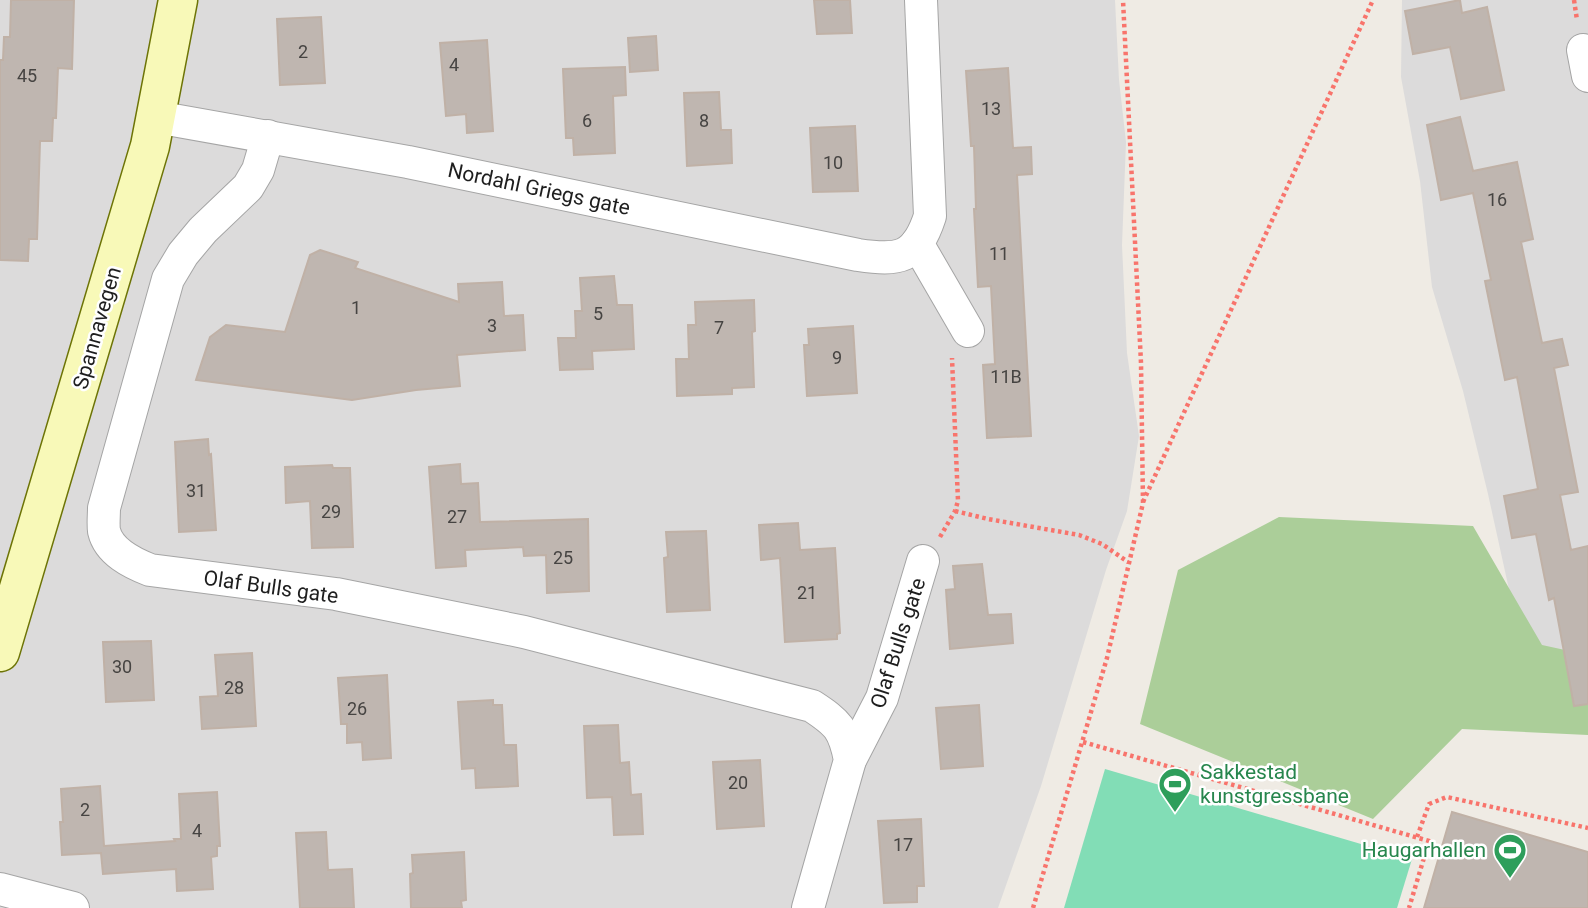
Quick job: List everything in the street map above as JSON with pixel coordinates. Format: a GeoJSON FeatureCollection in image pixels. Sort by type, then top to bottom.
{"type":"FeatureCollection","features":[{"type":"Feature","properties":{"kind":"main road","name":"Spannavegen"},"geometry":{"type":"LineString","coordinates":[[0,652],[150,146],[178,0]]}},
{"type":"Feature","properties":{"kind":"street"},"geometry":{"type":"LineString","coordinates":[[921,0],[930,216],[924,235],[917,243],[960,341]]}},
{"type":"Feature","properties":{"kind":"street","name":"Nordahl Griegs gate"},"geometry":{"type":"LineString","coordinates":[[156,117],[408,162],[858,255],[889,259],[909,252],[917,243]]}},
{"type":"Feature","properties":{"kind":"street","name":"Olaf Bulls gate"},"geometry":{"type":"LineString","coordinates":[[268,136],[258,170],[248,187],[203,230],[183,254],[168,279],[104,508],[104,532],[114,548],[128,561],[150,570],[336,594],[510,629],[812,706],[833,720],[846,738],[850,760]]}},
{"type":"Feature","properties":{"kind":"street","name":"Olaf Bulls gate"},"geometry":{"type":"LineString","coordinates":[[808,908],[850,760],[882,698],[923,561]]}},
{"type":"Feature","properties":{"kind":"street"},"geometry":{"type":"LineString","coordinates":[[0,889],[74,908]]}},
{"type":"Feature","properties":{"kind":"path"},"geometry":{"type":"LineString","coordinates":[[1122,0],[1141,363],[1143,503]]}},
{"type":"Feature","properties":{"kind":"path"},"geometry":{"type":"LineString","coordinates":[[1033,908],[1107,658],[1143,503],[1373,0]]}},
{"type":"Feature","properties":{"kind":"path"},"geometry":{"type":"LineString","coordinates":[[960,341],[958,501],[955,511],[1079,535],[1102,544],[1128,562]]}},
{"type":"Feature","properties":{"kind":"path"},"geometry":{"type":"LineString","coordinates":[[1083,742],[1429,841],[1409,908]]}},
{"type":"Feature","properties":{"kind":"path"},"geometry":{"type":"LineString","coordinates":[[1417,837],[1429,804],[1447,797],[1588,828]]}},
{"type":"Feature","properties":{"kind":"shaded area"},"geometry":{"type":"Polygon","coordinates":[[[0,0],[1115,0],[1119,80],[1126,142],[1122,245],[1127,353],[1139,436],[1127,511],[1106,570],[1041,786],[998,908],[0,908],[0,0]]]}},
{"type":"Feature","properties":{"kind":"shaded area"},"geometry":{"type":"Polygon","coordinates":[[[1402,0],[1588,0],[1588,680],[1523,653],[1463,391],[1432,287],[1420,181],[1401,77],[1402,0]]]}},
{"type":"Feature","properties":{"kind":"green space"},"geometry":{"type":"Polygon","coordinates":[[[1279,517],[1473,526],[1542,645],[1588,655],[1588,735],[1462,729],[1373,819],[1140,724],[1178,570],[1279,517]]]}},
{"type":"Feature","properties":{"kind":"green space","name":"Sakkestad kunstgressbane"},"geometry":{"type":"Polygon","coordinates":[[[1105,769],[1412,859],[1397,908],[1064,908],[1105,769]]]}},
{"type":"Feature","properties":{"kind":"building"},"geometry":{"type":"Polygon","coordinates":[[[11,0],[74,0],[72,69],[58,68],[56,118],[53,118],[52,141],[40,141],[37,239],[29,239],[28,261],[0,260],[0,60],[3,60],[4,37],[10,37],[11,0]]]}},
{"type":"Feature","properties":{"kind":"building"},"geometry":{"type":"Polygon","coordinates":[[[814,0],[850,0],[852,33],[817,34],[814,0]]]}},
{"type":"Feature","properties":{"kind":"building"},"geometry":{"type":"Polygon","coordinates":[[[1460,0],[1462,13],[1487,7],[1504,90],[1461,99],[1450,47],[1413,54],[1405,11],[1460,0]]]}},
{"type":"Feature","properties":{"kind":"building"},"geometry":{"type":"Polygon","coordinates":[[[321,17],[325,83],[280,85],[277,19],[321,17]]]}},
{"type":"Feature","properties":{"kind":"building"},"geometry":{"type":"Polygon","coordinates":[[[656,36],[658,70],[630,72],[628,38],[656,36]]]}},
{"type":"Feature","properties":{"kind":"building"},"geometry":{"type":"Polygon","coordinates":[[[487,40],[493,131],[467,133],[466,114],[446,116],[440,43],[487,40]]]}},
{"type":"Feature","properties":{"kind":"building"},"geometry":{"type":"Polygon","coordinates":[[[625,67],[626,95],[613,96],[615,153],[574,155],[573,138],[566,138],[563,69],[625,67]]]}},
{"type":"Feature","properties":{"kind":"building"},"geometry":{"type":"Polygon","coordinates":[[[1008,68],[1013,148],[1031,147],[1032,174],[1017,175],[1031,436],[987,438],[983,365],[995,364],[991,286],[978,287],[974,146],[971,146],[966,71],[1008,68]]]}},
{"type":"Feature","properties":{"kind":"building"},"geometry":{"type":"Polygon","coordinates":[[[719,92],[721,130],[731,130],[732,163],[687,166],[684,93],[719,92]]]}},
{"type":"Feature","properties":{"kind":"building"},"geometry":{"type":"Polygon","coordinates":[[[1460,117],[1473,171],[1517,162],[1533,239],[1521,242],[1542,343],[1562,339],[1568,365],[1554,368],[1578,492],[1560,495],[1571,550],[1588,546],[1588,704],[1574,706],[1554,598],[1549,600],[1536,534],[1512,538],[1504,496],[1538,489],[1517,377],[1505,380],[1485,281],[1491,280],[1473,193],[1441,200],[1427,125],[1460,117]]]}},
{"type":"Feature","properties":{"kind":"building"},"geometry":{"type":"Polygon","coordinates":[[[855,126],[858,191],[813,192],[810,128],[855,126]]]}},
{"type":"Feature","properties":{"kind":"building"},"geometry":{"type":"Polygon","coordinates":[[[320,250],[358,262],[355,268],[459,302],[458,284],[502,282],[504,316],[523,315],[525,350],[457,355],[460,386],[352,400],[196,380],[210,337],[226,325],[285,332],[310,255],[320,250]]]}},
{"type":"Feature","properties":{"kind":"building"},"geometry":{"type":"Polygon","coordinates":[[[614,276],[617,305],[632,305],[634,349],[592,351],[593,369],[560,370],[558,338],[576,338],[575,311],[582,311],[580,278],[614,276]]]}},
{"type":"Feature","properties":{"kind":"building"},"geometry":{"type":"Polygon","coordinates":[[[754,300],[754,387],[732,388],[732,394],[677,396],[676,359],[689,359],[688,325],[696,325],[695,302],[754,300]]]}},
{"type":"Feature","properties":{"kind":"building"},"geometry":{"type":"Polygon","coordinates":[[[853,326],[857,393],[807,396],[804,345],[809,345],[808,329],[853,326]]]}},
{"type":"Feature","properties":{"kind":"building"},"geometry":{"type":"Polygon","coordinates":[[[208,439],[216,530],[179,532],[175,442],[208,439]]]}},
{"type":"Feature","properties":{"kind":"building"},"geometry":{"type":"Polygon","coordinates":[[[460,464],[461,484],[478,483],[480,522],[588,519],[589,591],[547,593],[546,555],[524,556],[523,547],[465,550],[466,566],[436,568],[429,467],[460,464]]]}},
{"type":"Feature","properties":{"kind":"building"},"geometry":{"type":"Polygon","coordinates":[[[332,465],[333,468],[350,468],[353,547],[312,548],[310,501],[286,503],[285,467],[332,465]]]}},
{"type":"Feature","properties":{"kind":"building"},"geometry":{"type":"Polygon","coordinates":[[[798,523],[800,550],[835,548],[840,633],[837,634],[837,639],[785,642],[780,558],[761,560],[759,525],[798,523]]]}},
{"type":"Feature","properties":{"kind":"building"},"geometry":{"type":"Polygon","coordinates":[[[706,531],[710,610],[667,612],[664,558],[668,557],[666,532],[706,531]]]}},
{"type":"Feature","properties":{"kind":"building"},"geometry":{"type":"Polygon","coordinates":[[[982,564],[988,615],[1011,614],[1013,643],[950,649],[946,590],[955,589],[953,566],[982,564]]]}},
{"type":"Feature","properties":{"kind":"building"},"geometry":{"type":"Polygon","coordinates":[[[151,641],[154,700],[106,702],[103,642],[151,641]]]}},
{"type":"Feature","properties":{"kind":"building"},"geometry":{"type":"Polygon","coordinates":[[[252,653],[256,726],[202,729],[200,697],[218,696],[215,655],[252,653]]]}},
{"type":"Feature","properties":{"kind":"building"},"geometry":{"type":"Polygon","coordinates":[[[387,675],[391,758],[363,760],[362,742],[347,743],[347,724],[341,724],[338,678],[387,675]]]}},
{"type":"Feature","properties":{"kind":"building"},"geometry":{"type":"Polygon","coordinates":[[[493,700],[493,705],[502,705],[504,745],[516,745],[518,786],[476,788],[475,768],[462,769],[458,702],[493,700]]]}},
{"type":"Feature","properties":{"kind":"building"},"geometry":{"type":"Polygon","coordinates":[[[979,705],[983,766],[941,769],[936,708],[979,705]]]}},
{"type":"Feature","properties":{"kind":"building"},"geometry":{"type":"Polygon","coordinates":[[[618,725],[620,763],[629,762],[631,795],[641,794],[643,834],[614,835],[612,797],[587,798],[584,726],[618,725]]]}},
{"type":"Feature","properties":{"kind":"building"},"geometry":{"type":"Polygon","coordinates":[[[760,760],[764,826],[717,829],[713,762],[760,760]]]}},
{"type":"Feature","properties":{"kind":"building"},"geometry":{"type":"Polygon","coordinates":[[[100,786],[104,846],[181,839],[179,794],[217,792],[220,846],[217,846],[217,856],[211,857],[213,889],[177,891],[176,869],[103,874],[101,853],[62,855],[61,789],[100,786]]]}},
{"type":"Feature","properties":{"kind":"building","name":"Haugarhallen"},"geometry":{"type":"Polygon","coordinates":[[[1452,812],[1588,852],[1588,908],[1424,908],[1452,812]]]}},
{"type":"Feature","properties":{"kind":"building"},"geometry":{"type":"Polygon","coordinates":[[[921,819],[924,886],[917,886],[917,902],[884,903],[878,821],[921,819]]]}},
{"type":"Feature","properties":{"kind":"building"},"geometry":{"type":"Polygon","coordinates":[[[326,832],[328,870],[352,869],[354,908],[300,908],[296,833],[326,832]]]}},
{"type":"Feature","properties":{"kind":"building"},"geometry":{"type":"Polygon","coordinates":[[[464,852],[466,900],[461,901],[462,908],[411,908],[412,855],[464,852]]]}},
{"type":"Feature","properties":{"kind":"place","name":"Sakkestad kunstgressbane"},"geometry":{"type":"Point","coordinates":[1175,814]}},
{"type":"Feature","properties":{"kind":"place","name":"Haugarhallen"},"geometry":{"type":"Point","coordinates":[1510,880]}}]}
